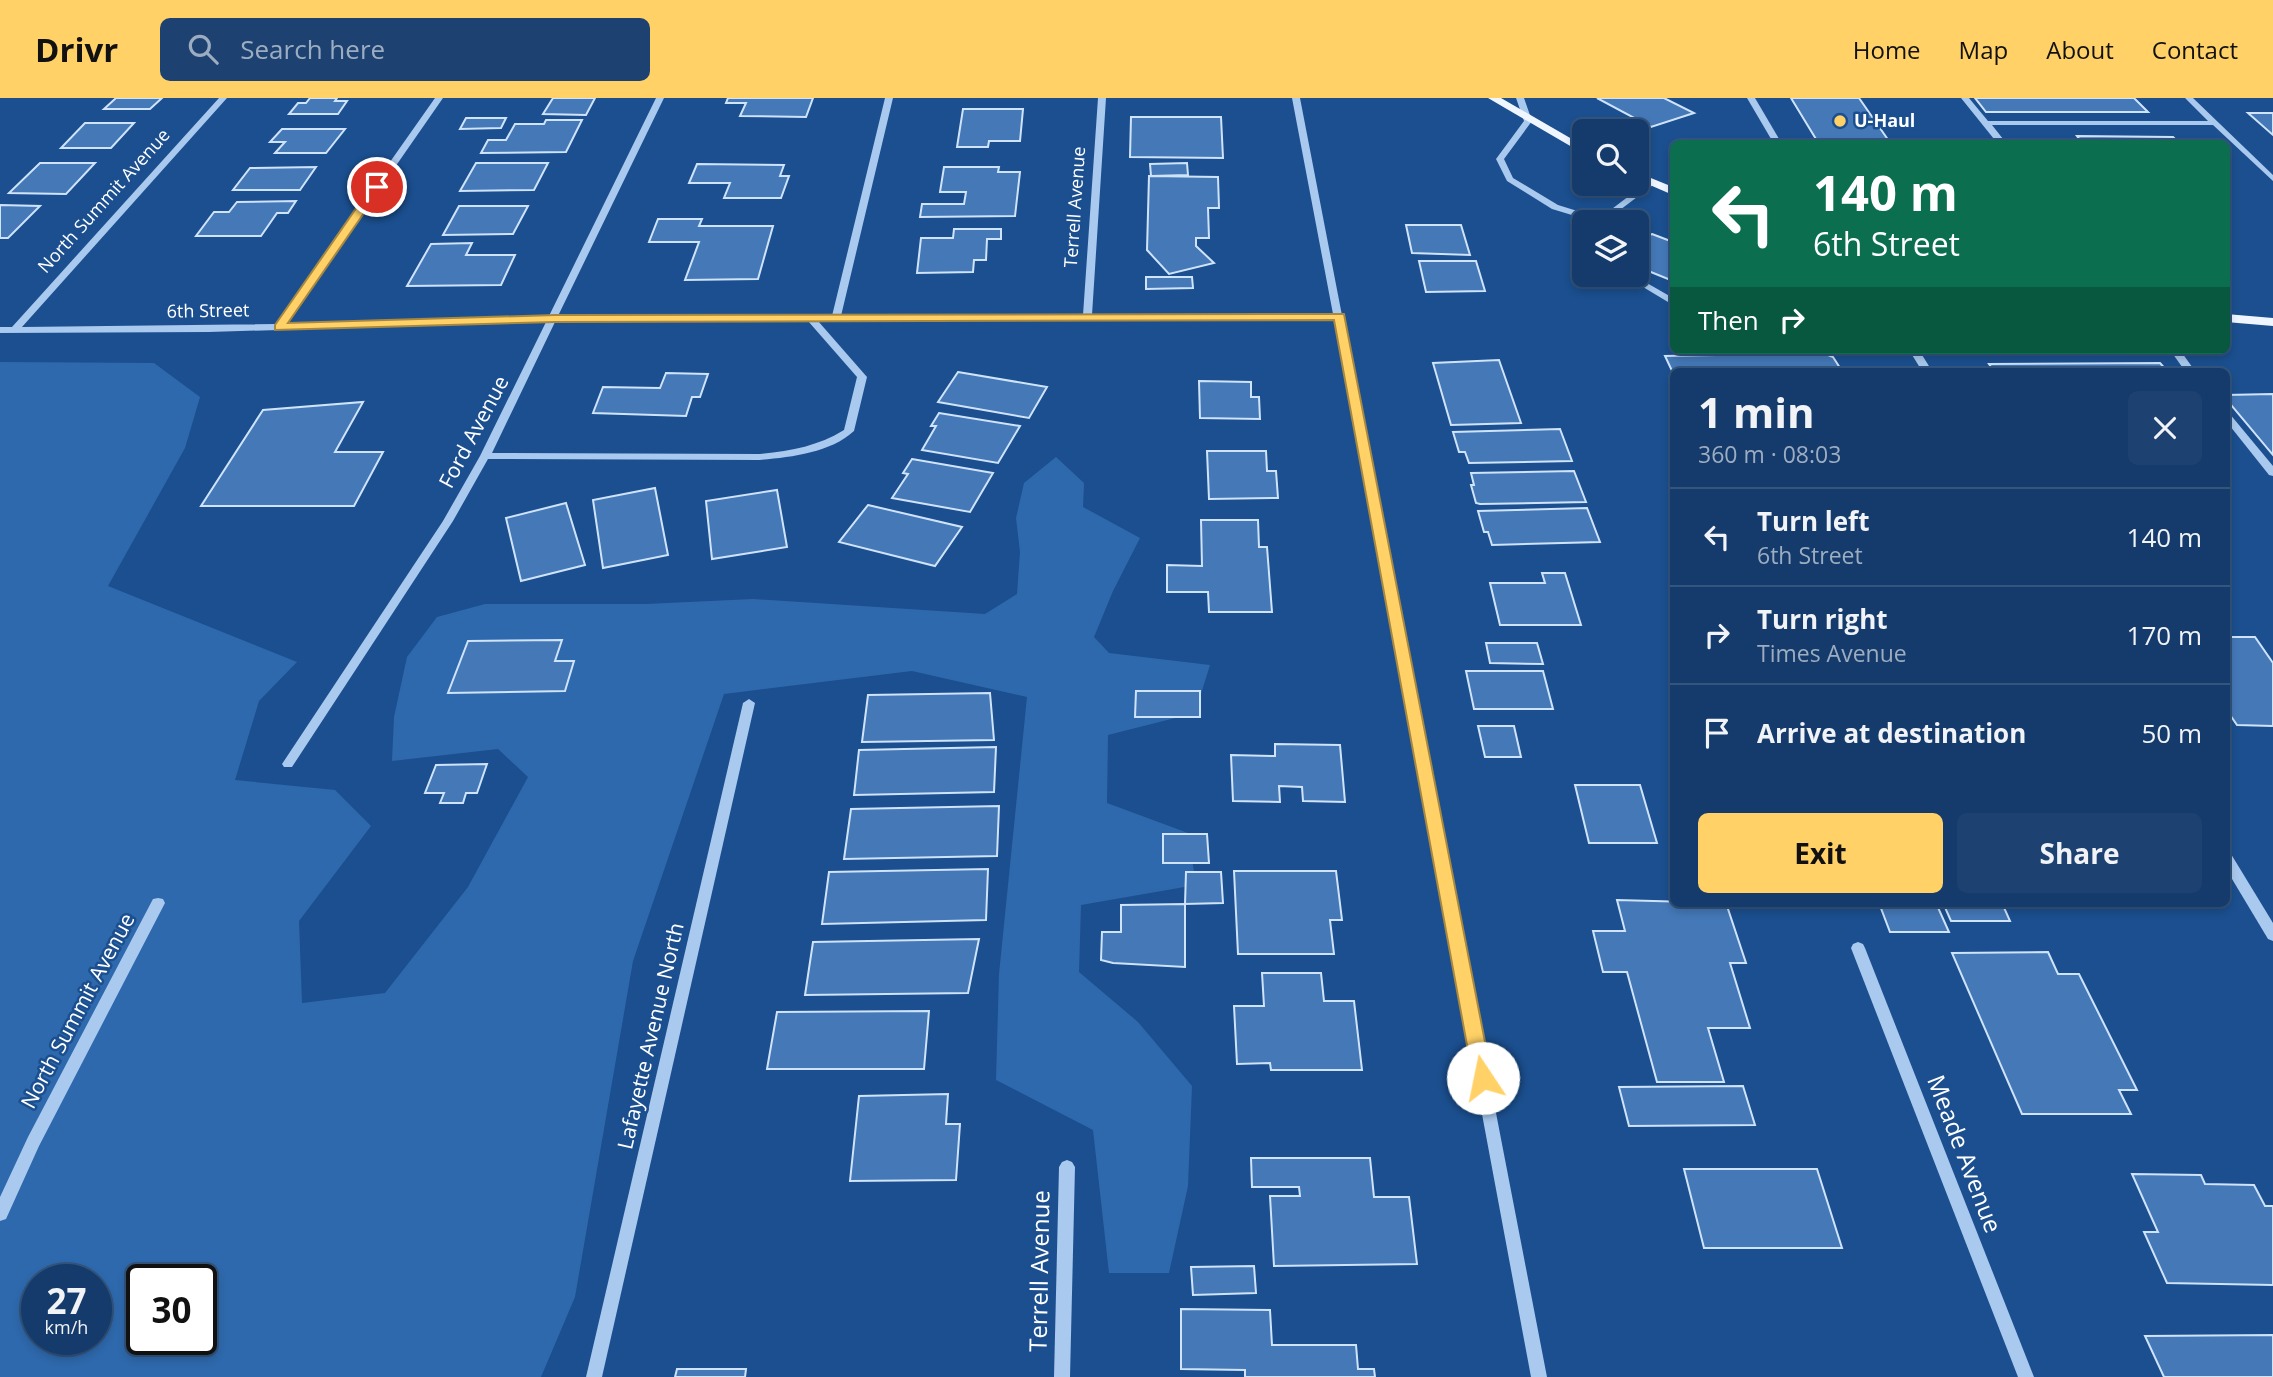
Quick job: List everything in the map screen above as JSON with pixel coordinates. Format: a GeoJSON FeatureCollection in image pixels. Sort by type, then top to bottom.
{"type":"FeatureCollection","features":[{"type":"Feature","properties":{"kind":"main road"},"geometry":{"type":"LineString","coordinates":[[1493,98],[1572,145]]}},
{"type":"Feature","properties":{"kind":"main road"},"geometry":{"type":"LineString","coordinates":[[1649,180],[1670,190]]}},
{"type":"Feature","properties":{"kind":"main road"},"geometry":{"type":"LineString","coordinates":[[2230,318],[2273,322]]}},
{"type":"Feature","properties":{"kind":"street","name":"North Summit Avenue"},"geometry":{"type":"LineString","coordinates":[[14,330],[223,98]]}},
{"type":"Feature","properties":{"kind":"street"},"geometry":{"type":"LineString","coordinates":[[279,327],[439,98]]}},
{"type":"Feature","properties":{"kind":"street","name":"Ford Avenue"},"geometry":{"type":"LineString","coordinates":[[288,764],[448,521],[485,456],[555,319],[660,98]]}},
{"type":"Feature","properties":{"kind":"street"},"geometry":{"type":"LineString","coordinates":[[836,317],[889,98]]}},
{"type":"Feature","properties":{"kind":"street","name":"Terrell Avenue"},"geometry":{"type":"LineString","coordinates":[[1087,318],[1102,98]]}},
{"type":"Feature","properties":{"kind":"street"},"geometry":{"type":"LineString","coordinates":[[1296,98],[1539,1377]]}},
{"type":"Feature","properties":{"kind":"street"},"geometry":{"type":"LineString","coordinates":[[1520,98],[1528,121],[1500,159],[1510,179],[1555,207],[1572,212]]}},
{"type":"Feature","properties":{"kind":"street"},"geometry":{"type":"LineString","coordinates":[[1751,98],[1776,140]]}},
{"type":"Feature","properties":{"kind":"street"},"geometry":{"type":"LineString","coordinates":[[1965,98],[2000,140]]}},
{"type":"Feature","properties":{"kind":"street"},"geometry":{"type":"LineString","coordinates":[[2189,98],[2273,179]]}},
{"type":"Feature","properties":{"kind":"street"},"geometry":{"type":"LineString","coordinates":[[1987,123],[2214,122]]}},
{"type":"Feature","properties":{"kind":"street"},"geometry":{"type":"LineString","coordinates":[[1614,210],[1653,182]]}},
{"type":"Feature","properties":{"kind":"street"},"geometry":{"type":"LineString","coordinates":[[1647,287],[1670,300]]}},
{"type":"Feature","properties":{"kind":"street","name":"6th Street"},"geometry":{"type":"LineString","coordinates":[[0,330],[279,327],[555,319],[1339,317]]}},
{"type":"Feature","properties":{"kind":"street"},"geometry":{"type":"LineString","coordinates":[[485,456],[760,457],[799,453],[827,445],[849,431],[862,377],[810,318]]}},
{"type":"Feature","properties":{"kind":"street"},"geometry":{"type":"LineString","coordinates":[[2230,420],[2273,473]]}},
{"type":"Feature","properties":{"kind":"street","name":"Lafayette Avenue North"},"geometry":{"type":"LineString","coordinates":[[594,1377],[749,704]]}},
{"type":"Feature","properties":{"kind":"street"},"geometry":{"type":"LineString","coordinates":[[2230,865],[2273,935]]}},
{"type":"Feature","properties":{"kind":"street","name":"North Summit Avenue"},"geometry":{"type":"LineString","coordinates":[[0,1214],[33,1142],[158,903]]}},
{"type":"Feature","properties":{"kind":"street","name":"Meade Avenue"},"geometry":{"type":"LineString","coordinates":[[1858,948],[2026,1377]]}},
{"type":"Feature","properties":{"kind":"street","name":"Terrell Avenue"},"geometry":{"type":"LineString","coordinates":[[1062,1377],[1067,1167]]}},
{"type":"Feature","properties":{"kind":"shaded area"},"geometry":{"type":"Polygon","coordinates":[[[0,362],[154,363],[200,397],[185,448],[108,586],[297,662],[259,701],[235,780],[335,790],[371,826],[299,921],[302,1003],[385,993],[468,887],[528,777],[498,749],[392,761],[394,717],[407,657],[437,617],[485,604],[646,604],[753,599],[985,614],[1017,594],[1020,552],[1016,518],[1024,483],[1056,457],[1084,483],[1083,507],[1140,538],[1113,591],[1094,637],[1109,653],[1210,665],[1195,713],[1108,735],[1107,803],[1188,833],[1196,885],[1081,905],[1079,972],[1138,1022],[1192,1086],[1188,1186],[1169,1273],[1109,1273],[1093,1130],[996,1080],[999,974],[1027,697],[912,671],[724,694],[633,961],[575,1297],[541,1377],[0,1377],[0,362]]]}},
{"type":"Feature","properties":{"kind":"building"},"geometry":{"type":"Polygon","coordinates":[[[116,98],[162,98],[150,109],[104,109],[116,98]]]}},
{"type":"Feature","properties":{"kind":"building"},"geometry":{"type":"Polygon","coordinates":[[[310,98],[337,98],[335,101],[347,101],[338,114],[289,114],[298,103],[306,103],[310,98]]]}},
{"type":"Feature","properties":{"kind":"building"},"geometry":{"type":"Polygon","coordinates":[[[553,98],[595,98],[586,115],[543,114],[553,98]]]}},
{"type":"Feature","properties":{"kind":"building"},"geometry":{"type":"Polygon","coordinates":[[[728,98],[813,98],[806,117],[740,116],[746,103],[726,103],[728,98]]]}},
{"type":"Feature","properties":{"kind":"building"},"geometry":{"type":"Polygon","coordinates":[[[1597,98],[1664,98],[1694,113],[1651,127],[1649,119],[1636,119],[1597,98]]]}},
{"type":"Feature","properties":{"kind":"building","name":"U-Haul"},"geometry":{"type":"Polygon","coordinates":[[[1791,98],[1859,98],[1888,140],[1817,140],[1791,98]]]}},
{"type":"Feature","properties":{"kind":"building"},"geometry":{"type":"Polygon","coordinates":[[[1975,98],[2134,98],[2148,112],[1986,112],[1975,98]]]}},
{"type":"Feature","properties":{"kind":"building"},"geometry":{"type":"Polygon","coordinates":[[[963,109],[1023,109],[1020,141],[989,141],[988,147],[957,147],[963,109]]]}},
{"type":"Feature","properties":{"kind":"building"},"geometry":{"type":"Polygon","coordinates":[[[2248,113],[2273,113],[2273,135],[2248,113]]]}},
{"type":"Feature","properties":{"kind":"building"},"geometry":{"type":"Polygon","coordinates":[[[1131,117],[1221,117],[1223,158],[1130,157],[1131,117]]]}},
{"type":"Feature","properties":{"kind":"building"},"geometry":{"type":"Polygon","coordinates":[[[466,118],[506,118],[501,128],[460,129],[466,118]]]}},
{"type":"Feature","properties":{"kind":"building"},"geometry":{"type":"Polygon","coordinates":[[[546,120],[582,120],[566,152],[481,153],[488,140],[506,140],[515,124],[544,124],[546,120]]]}},
{"type":"Feature","properties":{"kind":"building"},"geometry":{"type":"Polygon","coordinates":[[[85,123],[134,123],[111,148],[61,148],[85,123]]]}},
{"type":"Feature","properties":{"kind":"building"},"geometry":{"type":"Polygon","coordinates":[[[282,129],[345,129],[326,153],[275,153],[285,142],[270,142],[282,129]]]}},
{"type":"Feature","properties":{"kind":"building"},"geometry":{"type":"Polygon","coordinates":[[[2077,136],[2173,137],[2176,140],[2080,140],[2077,136]]]}},
{"type":"Feature","properties":{"kind":"building"},"geometry":{"type":"Polygon","coordinates":[[[40,163],[95,163],[66,194],[9,193],[40,163]]]}},
{"type":"Feature","properties":{"kind":"building"},"geometry":{"type":"Polygon","coordinates":[[[476,163],[548,163],[534,190],[460,191],[476,163]]]}},
{"type":"Feature","properties":{"kind":"building"},"geometry":{"type":"Polygon","coordinates":[[[1187,163],[1188,175],[1151,176],[1150,164],[1187,163]]]}},
{"type":"Feature","properties":{"kind":"building"},"geometry":{"type":"Polygon","coordinates":[[[697,164],[784,165],[780,176],[789,176],[781,198],[724,198],[730,183],[689,183],[697,164]]]}},
{"type":"Feature","properties":{"kind":"building"},"geometry":{"type":"Polygon","coordinates":[[[316,167],[300,190],[233,190],[250,168],[316,167]]]}},
{"type":"Feature","properties":{"kind":"building"},"geometry":{"type":"Polygon","coordinates":[[[944,167],[999,167],[998,172],[1020,172],[1015,216],[920,217],[922,204],[964,204],[966,192],[940,192],[944,167]]]}},
{"type":"Feature","properties":{"kind":"building"},"geometry":{"type":"Polygon","coordinates":[[[1149,176],[1218,177],[1219,208],[1208,208],[1209,238],[1196,238],[1196,246],[1214,263],[1169,274],[1147,250],[1149,176]]]}},
{"type":"Feature","properties":{"kind":"building"},"geometry":{"type":"Polygon","coordinates":[[[296,201],[288,213],[277,213],[261,236],[196,236],[214,212],[229,212],[237,202],[296,201]]]}},
{"type":"Feature","properties":{"kind":"building"},"geometry":{"type":"Polygon","coordinates":[[[0,205],[40,206],[8,238],[0,238],[0,205]]]}},
{"type":"Feature","properties":{"kind":"building"},"geometry":{"type":"Polygon","coordinates":[[[459,206],[528,206],[513,234],[443,235],[459,206]]]}},
{"type":"Feature","properties":{"kind":"building"},"geometry":{"type":"Polygon","coordinates":[[[658,219],[702,219],[699,226],[773,226],[758,279],[685,280],[699,242],[649,242],[658,219]]]}},
{"type":"Feature","properties":{"kind":"building"},"geometry":{"type":"Polygon","coordinates":[[[1406,225],[1461,225],[1470,255],[1412,253],[1406,225]]]}},
{"type":"Feature","properties":{"kind":"building"},"geometry":{"type":"Polygon","coordinates":[[[954,229],[1001,229],[1001,239],[987,239],[986,260],[974,260],[973,272],[917,273],[921,238],[953,238],[954,229]]]}},
{"type":"Feature","properties":{"kind":"building"},"geometry":{"type":"Polygon","coordinates":[[[1652,234],[1670,241],[1670,280],[1649,271],[1649,236],[1652,234]]]}},
{"type":"Feature","properties":{"kind":"building"},"geometry":{"type":"Polygon","coordinates":[[[472,243],[466,255],[515,255],[501,285],[407,286],[431,244],[472,243]]]}},
{"type":"Feature","properties":{"kind":"building"},"geometry":{"type":"Polygon","coordinates":[[[1419,261],[1476,261],[1485,291],[1426,292],[1419,261]]]}},
{"type":"Feature","properties":{"kind":"building"},"geometry":{"type":"Polygon","coordinates":[[[1146,277],[1192,277],[1193,288],[1146,289],[1146,277]]]}},
{"type":"Feature","properties":{"kind":"building"},"geometry":{"type":"Polygon","coordinates":[[[1826,354],[1833,357],[1840,368],[1671,368],[1665,356],[1826,354]]]}},
{"type":"Feature","properties":{"kind":"building"},"geometry":{"type":"Polygon","coordinates":[[[1499,360],[1521,423],[1451,425],[1433,363],[1499,360]]]}},
{"type":"Feature","properties":{"kind":"building"},"geometry":{"type":"Polygon","coordinates":[[[2160,363],[2164,368],[1992,368],[1989,364],[2160,363]]]}},
{"type":"Feature","properties":{"kind":"building"},"geometry":{"type":"Polygon","coordinates":[[[958,372],[1047,387],[1029,418],[938,402],[958,372]]]}},
{"type":"Feature","properties":{"kind":"building"},"geometry":{"type":"Polygon","coordinates":[[[666,373],[708,374],[700,397],[692,397],[686,416],[593,413],[603,387],[660,388],[666,373]]]}},
{"type":"Feature","properties":{"kind":"building"},"geometry":{"type":"Polygon","coordinates":[[[1199,381],[1251,382],[1251,397],[1259,397],[1260,419],[1200,418],[1199,381]]]}},
{"type":"Feature","properties":{"kind":"building"},"geometry":{"type":"Polygon","coordinates":[[[2273,394],[2273,455],[2230,404],[2230,395],[2273,394]]]}},
{"type":"Feature","properties":{"kind":"building"},"geometry":{"type":"Polygon","coordinates":[[[363,402],[335,452],[383,452],[354,506],[201,506],[263,410],[363,402]]]}},
{"type":"Feature","properties":{"kind":"building"},"geometry":{"type":"Polygon","coordinates":[[[939,413],[1020,426],[998,463],[922,450],[936,426],[931,426],[939,413]]]}},
{"type":"Feature","properties":{"kind":"building"},"geometry":{"type":"Polygon","coordinates":[[[1560,429],[1572,461],[1469,463],[1465,452],[1459,452],[1453,432],[1560,429]]]}},
{"type":"Feature","properties":{"kind":"building"},"geometry":{"type":"Polygon","coordinates":[[[1207,451],[1266,451],[1267,471],[1276,471],[1278,498],[1209,499],[1207,451]]]}},
{"type":"Feature","properties":{"kind":"building"},"geometry":{"type":"Polygon","coordinates":[[[912,459],[993,473],[970,512],[892,498],[908,474],[903,473],[912,459]]]}},
{"type":"Feature","properties":{"kind":"building"},"geometry":{"type":"Polygon","coordinates":[[[1574,471],[1586,502],[1480,504],[1476,503],[1471,485],[1474,485],[1471,473],[1574,471]]]}},
{"type":"Feature","properties":{"kind":"building"},"geometry":{"type":"Polygon","coordinates":[[[655,488],[668,555],[603,568],[593,500],[655,488]]]}},
{"type":"Feature","properties":{"kind":"building"},"geometry":{"type":"Polygon","coordinates":[[[777,490],[787,547],[712,559],[706,501],[777,490]]]}},
{"type":"Feature","properties":{"kind":"building"},"geometry":{"type":"Polygon","coordinates":[[[566,503],[585,565],[521,581],[506,518],[566,503]]]}},
{"type":"Feature","properties":{"kind":"building"},"geometry":{"type":"Polygon","coordinates":[[[868,505],[962,527],[935,566],[839,542],[868,505]]]}},
{"type":"Feature","properties":{"kind":"building"},"geometry":{"type":"Polygon","coordinates":[[[1587,508],[1600,542],[1492,545],[1488,532],[1484,532],[1478,511],[1587,508]]]}},
{"type":"Feature","properties":{"kind":"building"},"geometry":{"type":"Polygon","coordinates":[[[1201,520],[1258,520],[1259,547],[1267,547],[1272,612],[1209,612],[1208,592],[1167,592],[1167,565],[1202,566],[1201,520]]]}},
{"type":"Feature","properties":{"kind":"building"},"geometry":{"type":"Polygon","coordinates":[[[1542,573],[1565,573],[1581,625],[1500,625],[1490,583],[1545,583],[1542,573]]]}},
{"type":"Feature","properties":{"kind":"building"},"geometry":{"type":"Polygon","coordinates":[[[2230,637],[2255,637],[2273,663],[2273,726],[2237,725],[2230,715],[2230,637]]]}},
{"type":"Feature","properties":{"kind":"building"},"geometry":{"type":"Polygon","coordinates":[[[562,640],[555,661],[574,661],[565,691],[448,693],[468,641],[562,640]]]}},
{"type":"Feature","properties":{"kind":"building"},"geometry":{"type":"Polygon","coordinates":[[[1486,643],[1537,643],[1543,664],[1490,663],[1486,643]]]}},
{"type":"Feature","properties":{"kind":"building"},"geometry":{"type":"Polygon","coordinates":[[[1466,671],[1543,671],[1553,709],[1474,709],[1466,671]]]}},
{"type":"Feature","properties":{"kind":"building"},"geometry":{"type":"Polygon","coordinates":[[[1136,691],[1200,691],[1200,717],[1135,717],[1136,691]]]}},
{"type":"Feature","properties":{"kind":"building"},"geometry":{"type":"Polygon","coordinates":[[[990,693],[994,740],[862,742],[868,695],[990,693]]]}},
{"type":"Feature","properties":{"kind":"building"},"geometry":{"type":"Polygon","coordinates":[[[1478,726],[1514,726],[1521,757],[1485,757],[1478,726]]]}},
{"type":"Feature","properties":{"kind":"building"},"geometry":{"type":"Polygon","coordinates":[[[1275,744],[1340,745],[1345,802],[1303,801],[1302,787],[1279,786],[1280,802],[1233,801],[1231,755],[1275,756],[1275,744]]]}},
{"type":"Feature","properties":{"kind":"building"},"geometry":{"type":"Polygon","coordinates":[[[996,747],[994,792],[854,795],[859,750],[996,747]]]}},
{"type":"Feature","properties":{"kind":"building"},"geometry":{"type":"Polygon","coordinates":[[[487,764],[477,793],[466,793],[463,803],[440,803],[444,793],[425,793],[436,765],[487,764]]]}},
{"type":"Feature","properties":{"kind":"building"},"geometry":{"type":"Polygon","coordinates":[[[1575,785],[1640,785],[1657,843],[1589,843],[1575,785]]]}},
{"type":"Feature","properties":{"kind":"building"},"geometry":{"type":"Polygon","coordinates":[[[999,806],[997,856],[844,859],[851,809],[999,806]]]}},
{"type":"Feature","properties":{"kind":"building"},"geometry":{"type":"Polygon","coordinates":[[[1163,834],[1207,834],[1209,863],[1163,863],[1163,834]]]}},
{"type":"Feature","properties":{"kind":"building"},"geometry":{"type":"Polygon","coordinates":[[[988,869],[986,920],[822,924],[829,872],[988,869]]]}},
{"type":"Feature","properties":{"kind":"building"},"geometry":{"type":"Polygon","coordinates":[[[1234,871],[1336,871],[1342,920],[1330,920],[1334,954],[1238,954],[1234,871]]]}},
{"type":"Feature","properties":{"kind":"building"},"geometry":{"type":"Polygon","coordinates":[[[1186,872],[1221,872],[1223,903],[1185,904],[1186,872]]]}},
{"type":"Feature","properties":{"kind":"building"},"geometry":{"type":"Polygon","coordinates":[[[1617,900],[1670,901],[1670,907],[1727,907],[1746,963],[1730,963],[1750,1028],[1708,1028],[1724,1082],[1657,1082],[1627,972],[1603,972],[1593,931],[1625,931],[1617,900]]]}},
{"type":"Feature","properties":{"kind":"building"},"geometry":{"type":"Polygon","coordinates":[[[1185,904],[1185,967],[1101,960],[1102,932],[1121,932],[1121,905],[1185,904]]]}},
{"type":"Feature","properties":{"kind":"building"},"geometry":{"type":"Polygon","coordinates":[[[1881,907],[1938,907],[1949,932],[1890,932],[1881,907]]]}},
{"type":"Feature","properties":{"kind":"building"},"geometry":{"type":"Polygon","coordinates":[[[1945,907],[2004,907],[2010,921],[1951,921],[1945,907]]]}},
{"type":"Feature","properties":{"kind":"building"},"geometry":{"type":"Polygon","coordinates":[[[979,939],[968,993],[805,995],[813,942],[979,939]]]}},
{"type":"Feature","properties":{"kind":"building"},"geometry":{"type":"Polygon","coordinates":[[[2048,952],[2058,974],[2079,974],[2137,1090],[2119,1090],[2131,1114],[2022,1114],[1952,953],[2048,952]]]}},
{"type":"Feature","properties":{"kind":"building"},"geometry":{"type":"Polygon","coordinates":[[[1262,973],[1321,973],[1324,1001],[1354,1001],[1362,1070],[1271,1070],[1270,1063],[1237,1064],[1234,1006],[1264,1006],[1262,973]]]}},
{"type":"Feature","properties":{"kind":"building"},"geometry":{"type":"Polygon","coordinates":[[[929,1011],[924,1069],[767,1069],[777,1012],[929,1011]]]}},
{"type":"Feature","properties":{"kind":"building"},"geometry":{"type":"Polygon","coordinates":[[[1743,1086],[1755,1125],[1629,1126],[1619,1087],[1743,1086]]]}},
{"type":"Feature","properties":{"kind":"building"},"geometry":{"type":"Polygon","coordinates":[[[948,1094],[946,1124],[960,1124],[956,1180],[850,1181],[859,1096],[948,1094]]]}},
{"type":"Feature","properties":{"kind":"building"},"geometry":{"type":"Polygon","coordinates":[[[1251,1158],[1370,1158],[1374,1197],[1409,1197],[1417,1264],[1274,1266],[1270,1196],[1300,1196],[1299,1187],[1252,1187],[1251,1158]]]}},
{"type":"Feature","properties":{"kind":"building"},"geometry":{"type":"Polygon","coordinates":[[[1684,1169],[1817,1169],[1842,1248],[1704,1248],[1684,1169]]]}},
{"type":"Feature","properties":{"kind":"building"},"geometry":{"type":"Polygon","coordinates":[[[2132,1174],[2201,1175],[2205,1184],[2254,1185],[2265,1206],[2273,1206],[2273,1285],[2167,1283],[2144,1232],[2158,1232],[2132,1174]]]}},
{"type":"Feature","properties":{"kind":"building"},"geometry":{"type":"Polygon","coordinates":[[[1254,1266],[1256,1293],[1193,1295],[1191,1267],[1254,1266]]]}},
{"type":"Feature","properties":{"kind":"building"},"geometry":{"type":"Polygon","coordinates":[[[1181,1309],[1270,1310],[1272,1345],[1356,1345],[1358,1369],[1374,1369],[1375,1377],[1245,1377],[1245,1370],[1181,1369],[1181,1309]]]}},
{"type":"Feature","properties":{"kind":"building"},"geometry":{"type":"Polygon","coordinates":[[[2273,1335],[2273,1377],[2164,1377],[2145,1336],[2273,1335]]]}},
{"type":"Feature","properties":{"kind":"building"},"geometry":{"type":"Polygon","coordinates":[[[677,1369],[746,1369],[745,1377],[675,1377],[677,1369]]]}},
{"type":"Feature","properties":{"kind":"place","name":"U-Haul"},"geometry":{"type":"Point","coordinates":[1840,121]}},
{"type":"Feature","properties":{"kind":"route"},"geometry":{"type":"LineString","coordinates":[[377,187],[279,327],[555,319],[1339,317],[1483,1078]]}}]}
